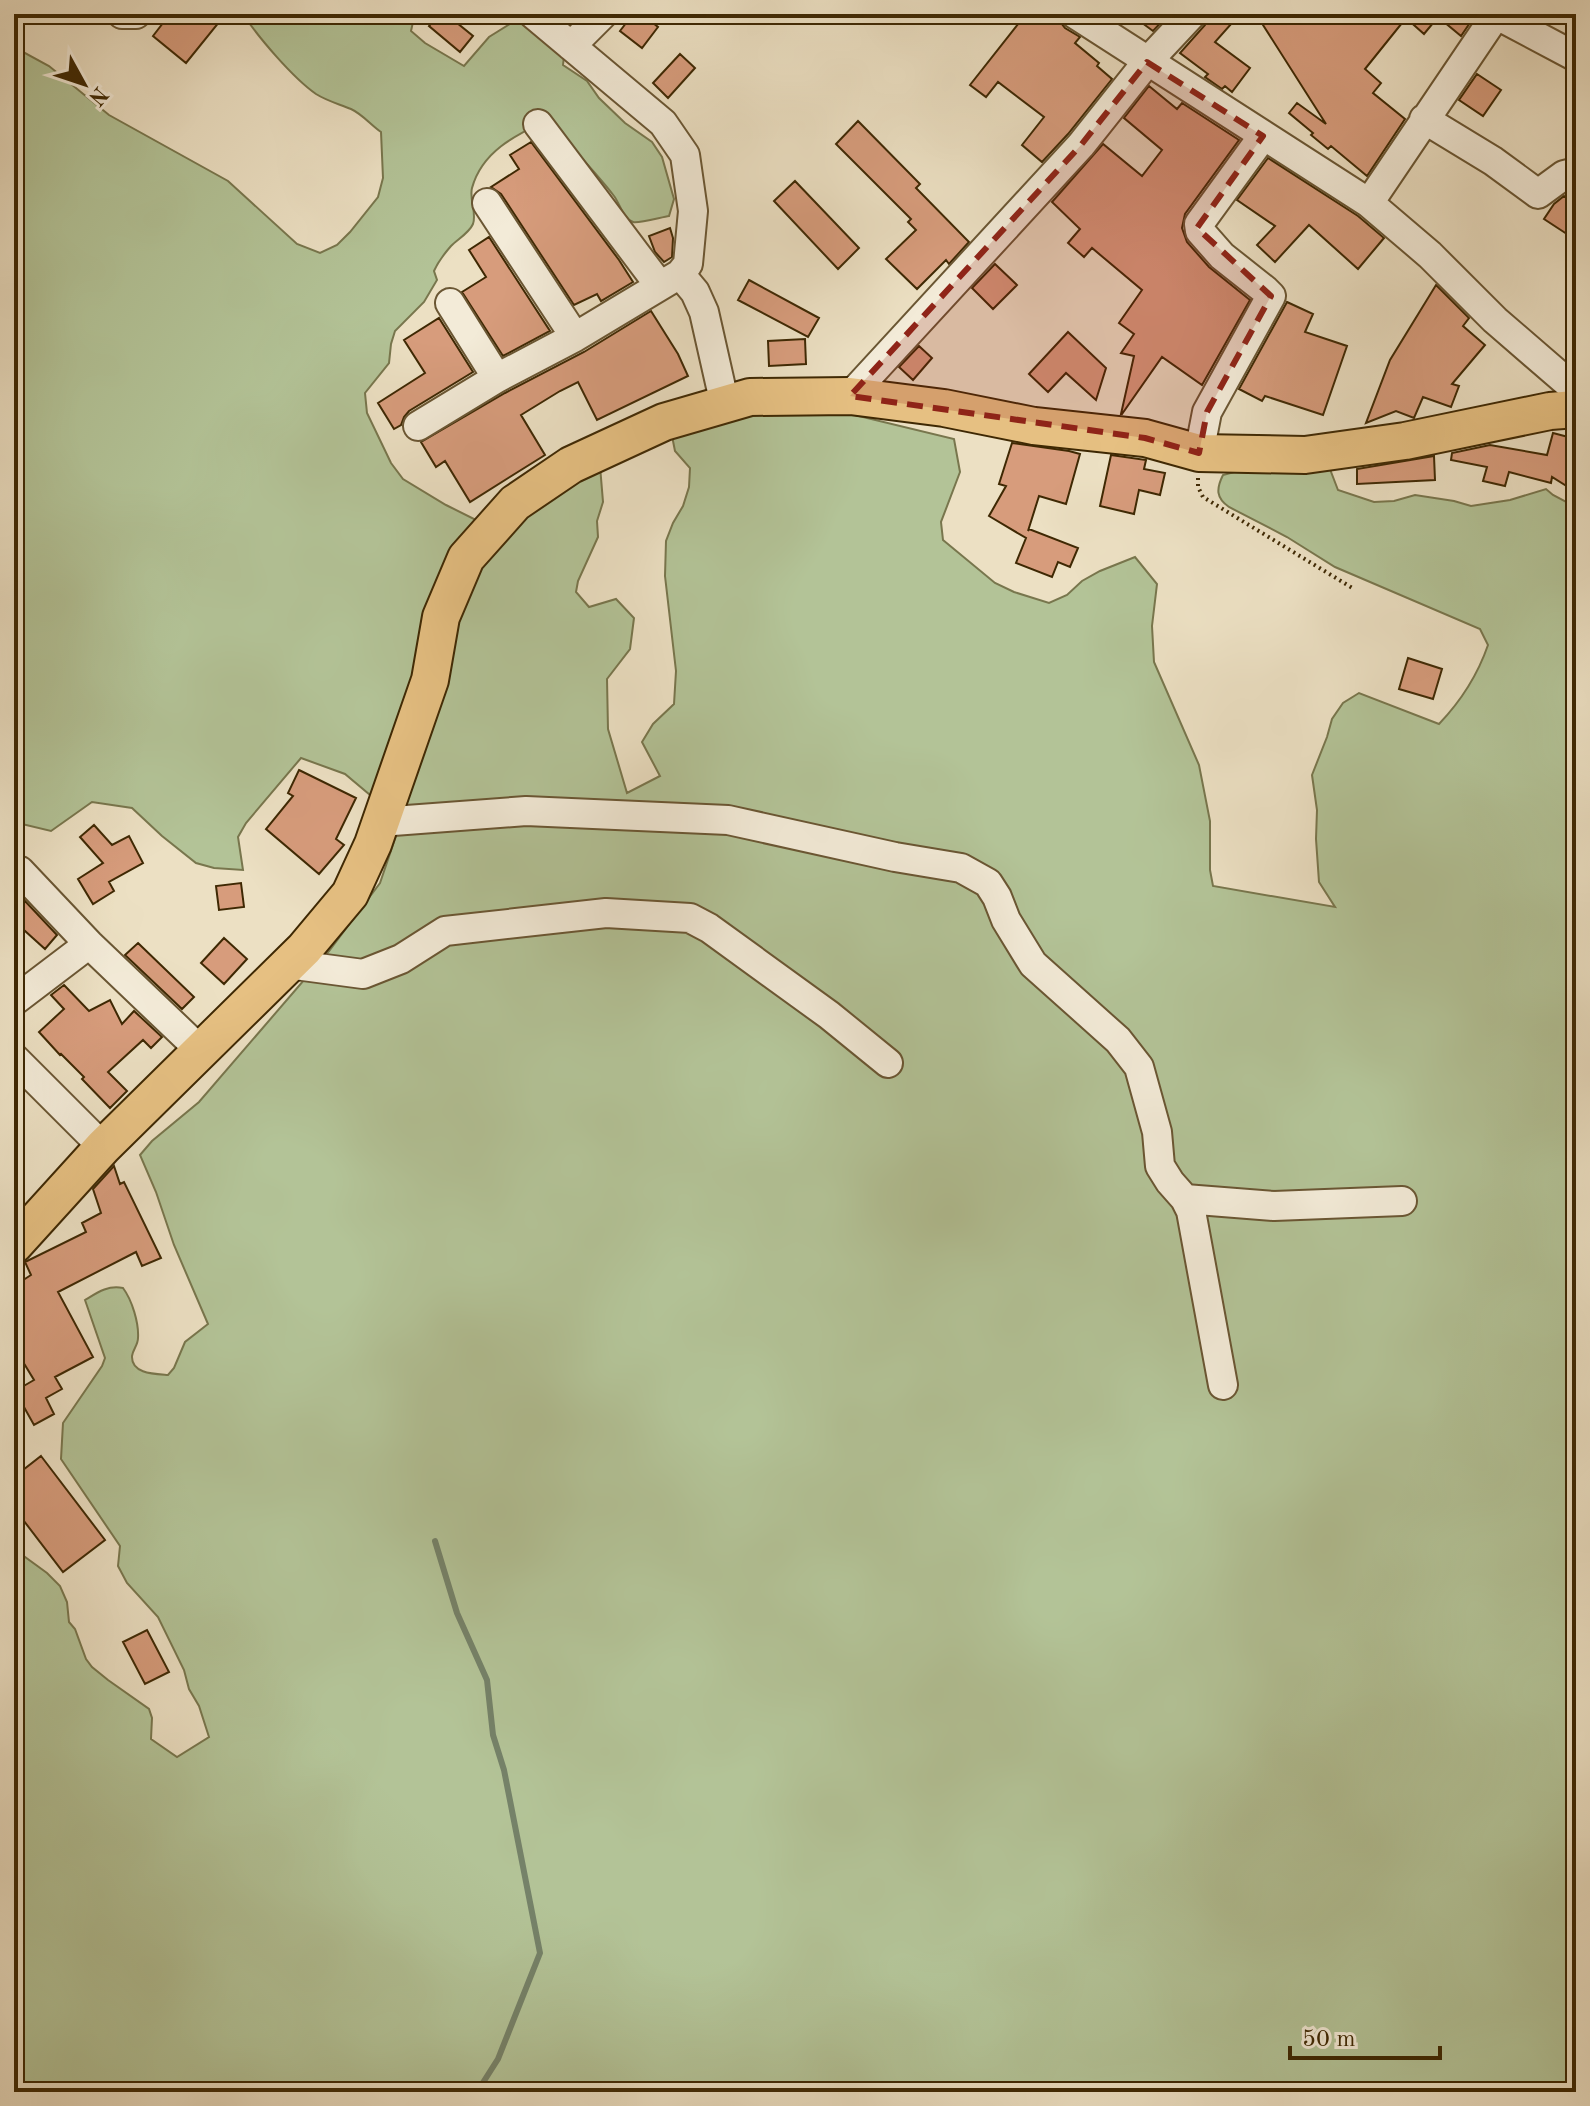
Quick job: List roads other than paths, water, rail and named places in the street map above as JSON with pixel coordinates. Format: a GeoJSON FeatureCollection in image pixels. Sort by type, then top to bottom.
{"type":"FeatureCollection","features":[{"type":"Feature","properties":{"kind":"main road"},"geometry":{"type":"LineString","coordinates":[[14,1245],[103,1147],[288,964],[350,894],[373,844],[430,680],[441,617],[466,558],[515,503],[571,465],[664,422],[750,397],[850,396],[944,408],[1034,426],[1145,438],[1199,453],[1305,455],[1405,441],[1567,398]]}},
{"type":"Feature","properties":{"kind":"street"},"geometry":{"type":"LineString","coordinates":[[122,14],[136,14]]}},
{"type":"Feature","properties":{"kind":"street"},"geometry":{"type":"LineString","coordinates":[[418,426],[670,280],[688,264],[693,211],[685,155],[663,123],[533,14]]}},
{"type":"Feature","properties":{"kind":"street"},"geometry":{"type":"LineString","coordinates":[[571,46],[603,14]]}},
{"type":"Feature","properties":{"kind":"street"},"geometry":{"type":"LineString","coordinates":[[1075,14],[1369,203],[1430,255],[1567,398]]}},
{"type":"Feature","properties":{"kind":"street"},"geometry":{"type":"LineString","coordinates":[[850,396],[1081,145],[1147,62],[1192,14]]}},
{"type":"Feature","properties":{"kind":"street"},"geometry":{"type":"LineString","coordinates":[[1369,203],[1424,119],[1504,16],[1576,57]]}},
{"type":"Feature","properties":{"kind":"street"},"geometry":{"type":"LineString","coordinates":[[1424,119],[1493,161],[1538,194],[1564,175],[1576,172]]}},
{"type":"Feature","properties":{"kind":"street"},"geometry":{"type":"LineString","coordinates":[[538,124],[670,280],[695,292],[704,312],[725,405]]}},
{"type":"Feature","properties":{"kind":"street"},"geometry":{"type":"LineString","coordinates":[[1199,453],[1207,412],[1271,296],[1222,256],[1200,231],[1199,224],[1263,136]]}},
{"type":"Feature","properties":{"kind":"street"},"geometry":{"type":"LineString","coordinates":[[487,203],[575,337]]}},
{"type":"Feature","properties":{"kind":"street"},"geometry":{"type":"LineString","coordinates":[[450,303],[497,378]]}},
{"type":"Feature","properties":{"kind":"street"},"geometry":{"type":"LineString","coordinates":[[380,822],[526,811],[728,820],[895,857],[961,868],[988,883],[1033,964],[1118,1040],[1139,1067],[1157,1132],[1160,1166],[1191,1211],[1223,1385]]}},
{"type":"Feature","properties":{"kind":"street"},"geometry":{"type":"LineString","coordinates":[[20,871],[89,944],[201,1051]]}},
{"type":"Feature","properties":{"kind":"street"},"geometry":{"type":"LineString","coordinates":[[288,964],[363,974],[401,959],[445,931],[606,913],[690,918],[709,928],[829,1015],[888,1063]]}},
{"type":"Feature","properties":{"kind":"street"},"geometry":{"type":"LineString","coordinates":[[14,1001],[89,944]]}},
{"type":"Feature","properties":{"kind":"street"},"geometry":{"type":"LineString","coordinates":[[14,1058],[103,1147]]}},
{"type":"Feature","properties":{"kind":"street"},"geometry":{"type":"LineString","coordinates":[[1185,1199],[1274,1206],[1402,1201]]}},
{"type":"Feature","properties":{"kind":"waterway"},"geometry":{"type":"LineString","coordinates":[[435,1541],[457,1613],[487,1680],[493,1735],[504,1770],[540,1953],[498,2059],[477,2092]]}}]}
